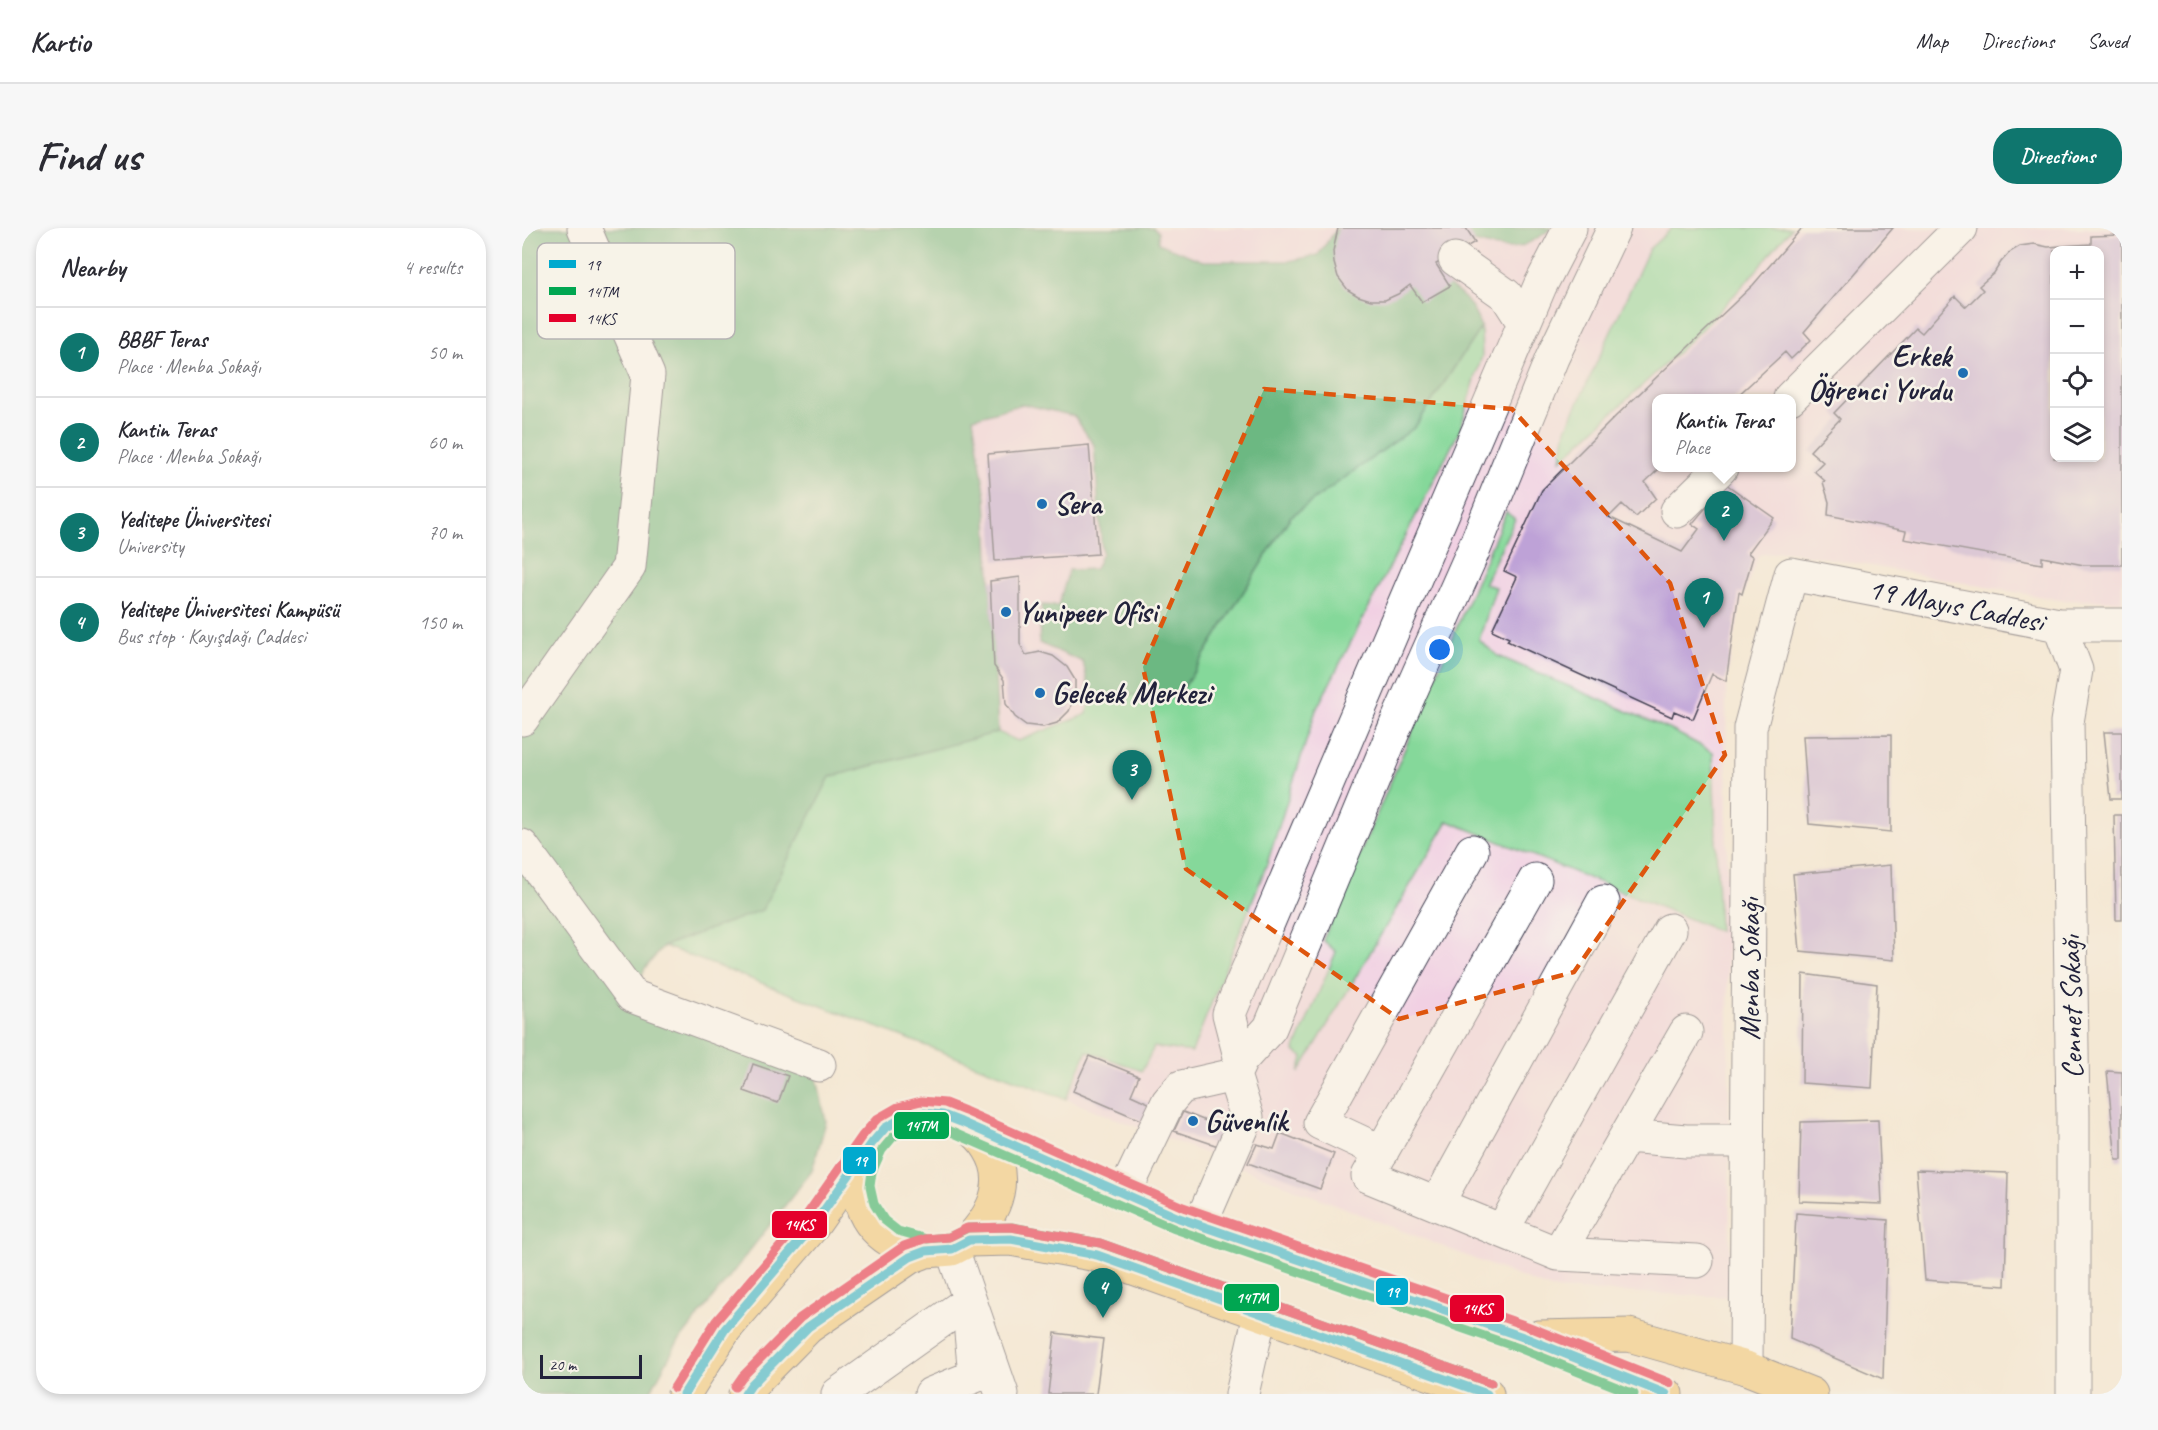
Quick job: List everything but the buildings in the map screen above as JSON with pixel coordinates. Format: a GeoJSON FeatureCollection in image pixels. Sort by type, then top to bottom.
{"type":"FeatureCollection","features":[{"type":"Feature","properties":{"kind":"main road"},"geometry":{"type":"LineString","coordinates":[[684,1394],[725,1329],[812,1227],[872,1143],[885,1128],[903,1118],[922,1113],[943,1115],[961,1122],[1179,1218],[1523,1337],[1666,1394]]}},
{"type":"Feature","properties":{"kind":"main road"},"geometry":{"type":"LineString","coordinates":[[872,1143],[860,1169],[858,1187],[863,1209],[875,1228],[893,1242],[949,1247],[984,1226],[993,1208],[998,1189],[998,1169],[992,1151],[981,1135],[961,1122]]}},
{"type":"Feature","properties":{"kind":"main road"},"geometry":{"type":"LineString","coordinates":[[745,1394],[751,1384],[808,1327],[910,1257],[949,1247],[1011,1239],[1097,1255],[1260,1314],[1451,1388],[1487,1394]]}},
{"type":"Feature","properties":{"kind":"main road"},"geometry":{"type":"LineString","coordinates":[[1523,1337],[1629,1335],[1746,1368],[1811,1394]]}},
{"type":"Feature","properties":{"kind":"street"},"geometry":{"type":"LineString","coordinates":[[584,228],[591,243]]}},
{"type":"Feature","properties":{"kind":"street"},"geometry":{"type":"LineString","coordinates":[[1200,1225],[1247,1117],[1229,1014],[1540,286],[1570,228]]}},
{"type":"Feature","properties":{"kind":"street"},"geometry":{"type":"LineString","coordinates":[[1124,1194],[1168,1101],[1181,1087],[1238,1067],[1270,1028],[1398,720],[1474,549],[1552,358],[1614,228]]}},
{"type":"Feature","properties":{"kind":"street"},"geometry":{"type":"LineString","coordinates":[[1795,394],[1961,228]]}},
{"type":"Feature","properties":{"kind":"street"},"geometry":{"type":"LineString","coordinates":[[1455,259],[1506,295],[1524,323]]}},
{"type":"Feature","properties":{"kind":"street"},"geometry":{"type":"LineString","coordinates":[[522,719],[629,567],[648,375],[632,339]]}},
{"type":"Feature","properties":{"kind":"street"},"geometry":{"type":"LineString","coordinates":[[1677,511],[1716,472]]}},
{"type":"Feature","properties":{"kind":"street","name":"19 Mayıs Caddesi"},"geometry":{"type":"LineString","coordinates":[[1791,574],[2059,625],[2122,625]]}},
{"type":"Feature","properties":{"kind":"street","name":"Menba Sokağı"},"geometry":{"type":"LineString","coordinates":[[1746,1368],[1750,728],[1791,574]]}},
{"type":"Feature","properties":{"kind":"street","name":"Cennet Sokağı"},"geometry":{"type":"LineString","coordinates":[[2059,625],[2076,670],[2067,722],[2073,1114],[2073,1394]]}},
{"type":"Feature","properties":{"kind":"street"},"geometry":{"type":"LineString","coordinates":[[522,846],[632,996],[819,1065]]}},
{"type":"Feature","properties":{"kind":"street"},"geometry":{"type":"LineString","coordinates":[[1382,1152],[1320,1124],[1472,850]]}},
{"type":"Feature","properties":{"kind":"street"},"geometry":{"type":"LineString","coordinates":[[1535,880],[1368,1176],[1558,1254],[1697,1261]]}},
{"type":"Feature","properties":{"kind":"street"},"geometry":{"type":"LineString","coordinates":[[1437,1204],[1604,902]]}},
{"type":"Feature","properties":{"kind":"street"},"geometry":{"type":"LineString","coordinates":[[1502,1231],[1670,930]]}},
{"type":"Feature","properties":{"kind":"street"},"geometry":{"type":"LineString","coordinates":[[1558,1254],[1686,1032]]}},
{"type":"Feature","properties":{"kind":"street"},"geometry":{"type":"LineString","coordinates":[[1627,1136],[1686,1141],[1748,1141]]}},
{"type":"Feature","properties":{"kind":"street"},"geometry":{"type":"LineString","coordinates":[[949,1247],[1002,1394]]}},
{"type":"Feature","properties":{"kind":"street"},"geometry":{"type":"LineString","coordinates":[[838,1394],[969,1301]]}},
{"type":"Feature","properties":{"kind":"street"},"geometry":{"type":"LineString","coordinates":[[932,1394],[975,1376],[969,1301]]}},
{"type":"Feature","properties":{"kind":"street"},"geometry":{"type":"LineString","coordinates":[[1242,1394],[1260,1314]]}},
{"type":"Feature","properties":{"kind":"highlighted area"},"geometry":{"type":"Polygon","coordinates":[[[1264,389],[1512,409],[1670,583],[1725,755],[1574,972],[1399,1019],[1186,869],[1143,667],[1264,389]]]}},
{"type":"Feature","properties":{"kind":"shaded area"},"geometry":{"type":"Polygon","coordinates":[[[611,228],[2122,228],[2122,601],[2060,600],[1788,551],[1759,555],[1742,598],[1726,681],[1730,1297],[1551,1289],[1066,1099],[664,946],[645,968],[616,339],[735,339],[735,243],[612,243],[611,228]]]}},
{"type":"Feature","properties":{"kind":"green space"},"geometry":{"type":"Polygon","coordinates":[[[522,228],[1153,228],[1158,232],[1158,243],[1203,261],[1289,261],[1318,255],[1337,228],[1552,228],[1532,241],[1516,247],[1498,247],[1475,242],[1426,269],[1464,298],[1481,327],[1415,427],[1290,517],[1178,697],[1090,693],[1083,662],[1039,643],[1042,605],[1058,606],[1069,570],[1095,569],[1102,553],[1094,445],[1074,416],[1023,404],[973,418],[986,498],[998,732],[830,777],[762,910],[664,946],[645,968],[630,1004],[815,1068],[826,1122],[812,1171],[676,1345],[649,1394],[522,1394],[522,228]]]}},
{"type":"Feature","properties":{"kind":"green space"},"geometry":{"type":"Polygon","coordinates":[[[1672,228],[1792,228],[1753,275],[1703,328],[1561,460],[1566,429],[1649,249],[1672,228]]]}},
{"type":"Feature","properties":{"kind":"green space"},"geometry":{"type":"Polygon","coordinates":[[[1481,327],[1482,356],[1460,430],[1316,710],[1267,864],[1192,1052],[1154,1047],[1142,1071],[1087,1051],[1066,1099],[664,946],[762,910],[830,777],[998,732],[1018,741],[1087,714],[1090,693],[1178,697],[1290,517],[1415,427],[1481,327]]]}},
{"type":"Feature","properties":{"kind":"green space"},"geometry":{"type":"Polygon","coordinates":[[[1506,512],[1515,519],[1484,584],[1496,587],[1479,640],[1498,656],[1671,730],[1713,752],[1719,931],[1448,821],[1299,1073],[1303,1057],[1294,1051],[1336,952],[1323,940],[1506,512]]]}},
{"type":"Feature","properties":{"kind":"transit line","name":"14KS"},"geometry":{"type":"LineString","coordinates":[[674,1388],[716,1321],[803,1220],[862,1136],[877,1119],[898,1107],[921,1101],[945,1103],[965,1111],[1183,1207],[1527,1326],[1670,1383]]}},
{"type":"Feature","properties":{"kind":"transit line","name":"19"},"geometry":{"type":"LineString","coordinates":[[684,1394],[725,1329],[812,1227],[872,1143],[885,1128],[903,1118],[922,1113],[943,1115],[961,1122],[1179,1218],[1523,1337],[1666,1394]]}},
{"type":"Feature","properties":{"kind":"transit line","name":"14TM"},"geometry":{"type":"LineString","coordinates":[[1491,1383],[1100,1243],[1012,1227],[968,1228],[949,1237],[927,1239],[898,1231],[884,1220],[874,1204],[870,1186],[872,1172],[882,1150],[893,1137],[908,1129],[923,1125],[940,1127],[1175,1229],[1519,1348],[1634,1394]]}},
{"type":"Feature","properties":{"kind":"transit line","name":"14KS"},"geometry":{"type":"LineString","coordinates":[[735,1387],[800,1318],[904,1246],[924,1239],[949,1237],[967,1228],[1011,1227],[1100,1243],[1491,1383]]}},
{"type":"Feature","properties":{"kind":"transit line","name":"19"},"geometry":{"type":"LineString","coordinates":[[745,1394],[808,1327],[910,1257],[926,1251],[952,1249],[969,1240],[1011,1239],[1097,1255],[1487,1394]]}},
{"type":"Feature","properties":{"kind":"place","name":"Erkek Öğrenci Yurdu"},"geometry":{"type":"Point","coordinates":[1963,373]}},
{"type":"Feature","properties":{"kind":"place","name":"Sera"},"geometry":{"type":"Point","coordinates":[1042,504]}},
{"type":"Feature","properties":{"kind":"place","name":"Kantin Teras"},"geometry":{"type":"Point","coordinates":[1724,541]}},
{"type":"Feature","properties":{"kind":"place","name":"Yunipeer Ofisi"},"geometry":{"type":"Point","coordinates":[1006,612]}},
{"type":"Feature","properties":{"kind":"place","name":"BBBF Teras"},"geometry":{"type":"Point","coordinates":[1704,628]}},
{"type":"Feature","properties":{"kind":"place","name":"Gelecek Merkezi"},"geometry":{"type":"Point","coordinates":[1040,693]}},
{"type":"Feature","properties":{"kind":"place","name":"Yeditepe Üniversitesi"},"geometry":{"type":"Point","coordinates":[1132,800]}},
{"type":"Feature","properties":{"kind":"place","name":"Güvenlik"},"geometry":{"type":"Point","coordinates":[1193,1121]}},
{"type":"Feature","properties":{"kind":"place","name":"Yeditepe Üniversitesi Kampüsü"},"geometry":{"type":"Point","coordinates":[1103,1318]}}]}
